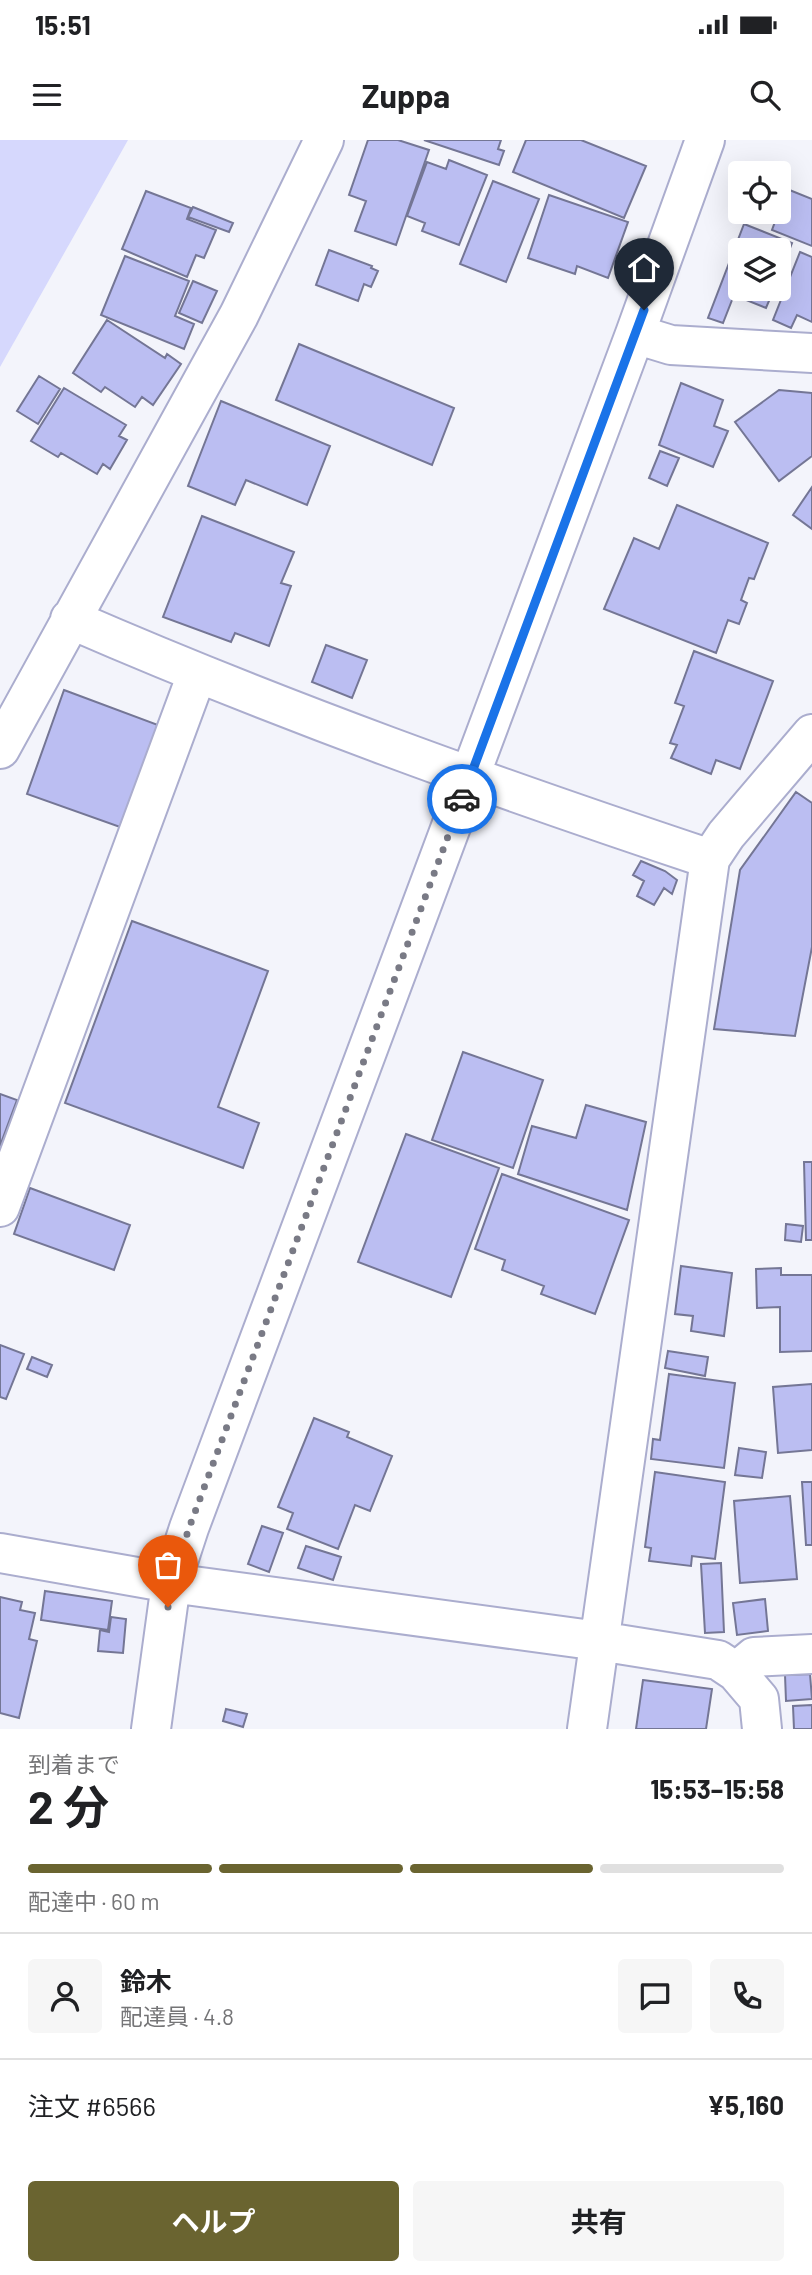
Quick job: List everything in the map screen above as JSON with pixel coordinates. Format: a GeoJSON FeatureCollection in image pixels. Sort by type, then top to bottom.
{"type":"FeatureCollection","features":[{"type":"Feature","properties":{"kind":"street"},"geometry":{"type":"LineString","coordinates":[[0,749],[239,315],[324,140]]}},
{"type":"Feature","properties":{"kind":"street"},"geometry":{"type":"LineString","coordinates":[[151,1729],[171,1583],[194,1515],[705,140]]}},
{"type":"Feature","properties":{"kind":"street"},"geometry":{"type":"LineString","coordinates":[[635,334],[671,345],[812,353]]}},
{"type":"Feature","properties":{"kind":"street"},"geometry":{"type":"LineString","coordinates":[[70,619],[197,674],[470,776],[710,859]]}},
{"type":"Feature","properties":{"kind":"street"},"geometry":{"type":"LineString","coordinates":[[0,1207],[197,674]]}},
{"type":"Feature","properties":{"kind":"street"},"geometry":{"type":"LineString","coordinates":[[587,1729],[710,859],[726,835],[812,734]]}},
{"type":"Feature","properties":{"kind":"street"},"geometry":{"type":"LineString","coordinates":[[0,1553],[171,1583],[599,1641],[718,1660],[736,1672],[759,1699],[762,1729]]}},
{"type":"Feature","properties":{"kind":"street"},"geometry":{"type":"LineString","coordinates":[[736,1672],[754,1657],[812,1654]]}},
{"type":"Feature","properties":{"kind":"shaded area"},"geometry":{"type":"Polygon","coordinates":[[[0,140],[128,140],[0,367],[0,140]]]}},
{"type":"Feature","properties":{"kind":"building"},"geometry":{"type":"Polygon","coordinates":[[[368,140],[398,140],[429,150],[396,245],[355,231],[366,201],[349,195],[368,140]]]}},
{"type":"Feature","properties":{"kind":"building"},"geometry":{"type":"Polygon","coordinates":[[[424,140],[501,140],[498,149],[504,151],[499,165],[424,140]]]}},
{"type":"Feature","properties":{"kind":"building"},"geometry":{"type":"Polygon","coordinates":[[[526,140],[581,140],[646,166],[624,218],[513,172],[526,140]]]}},
{"type":"Feature","properties":{"kind":"building"},"geometry":{"type":"Polygon","coordinates":[[[449,160],[487,175],[459,245],[422,231],[425,223],[407,216],[427,162],[446,169],[449,160]]]}},
{"type":"Feature","properties":{"kind":"building"},"geometry":{"type":"Polygon","coordinates":[[[493,181],[539,199],[506,282],[460,264],[493,181]]]}},
{"type":"Feature","properties":{"kind":"building"},"geometry":{"type":"Polygon","coordinates":[[[146,191],[191,208],[187,219],[216,230],[204,258],[196,255],[187,277],[122,249],[146,191]]]}},
{"type":"Feature","properties":{"kind":"building"},"geometry":{"type":"Polygon","coordinates":[[[791,191],[812,199],[812,246],[772,230],[774,224],[791,224],[791,191]]]}},
{"type":"Feature","properties":{"kind":"building"},"geometry":{"type":"Polygon","coordinates":[[[549,195],[628,222],[608,278],[577,266],[575,274],[528,258],[549,195]]]}},
{"type":"Feature","properties":{"kind":"building"},"geometry":{"type":"Polygon","coordinates":[[[193,207],[233,223],[229,232],[188,217],[193,207]]]}},
{"type":"Feature","properties":{"kind":"building"},"geometry":{"type":"Polygon","coordinates":[[[744,224],[779,238],[739,238],[744,224]]]}},
{"type":"Feature","properties":{"kind":"building"},"geometry":{"type":"Polygon","coordinates":[[[329,250],[372,266],[371,268],[378,271],[371,287],[364,284],[358,301],[316,285],[329,250]]]}},
{"type":"Feature","properties":{"kind":"building"},"geometry":{"type":"Polygon","coordinates":[[[800,252],[812,257],[812,322],[797,315],[791,328],[773,320],[781,301],[791,301],[791,275],[800,252]]]}},
{"type":"Feature","properties":{"kind":"building"},"geometry":{"type":"Polygon","coordinates":[[[125,256],[189,281],[175,316],[194,324],[184,349],[101,315],[125,256]]]}},
{"type":"Feature","properties":{"kind":"building"},"geometry":{"type":"Polygon","coordinates":[[[728,266],[728,301],[732,301],[723,323],[708,318],[728,266]]]}},
{"type":"Feature","properties":{"kind":"building"},"geometry":{"type":"Polygon","coordinates":[[[193,281],[217,291],[202,323],[179,313],[193,281]]]}},
{"type":"Feature","properties":{"kind":"building"},"geometry":{"type":"Polygon","coordinates":[[[749,301],[769,301],[766,308],[749,301]]]}},
{"type":"Feature","properties":{"kind":"building"},"geometry":{"type":"Polygon","coordinates":[[[107,320],[165,358],[167,354],[181,364],[153,405],[142,397],[135,407],[105,387],[101,392],[73,373],[107,320]]]}},
{"type":"Feature","properties":{"kind":"building"},"geometry":{"type":"Polygon","coordinates":[[[299,344],[454,408],[432,465],[276,400],[299,344]]]}},
{"type":"Feature","properties":{"kind":"building"},"geometry":{"type":"Polygon","coordinates":[[[39,376],[60,389],[38,424],[17,411],[39,376]]]}},
{"type":"Feature","properties":{"kind":"building"},"geometry":{"type":"Polygon","coordinates":[[[681,383],[723,400],[714,426],[728,431],[713,467],[659,445],[681,383]]]}},
{"type":"Feature","properties":{"kind":"building"},"geometry":{"type":"Polygon","coordinates":[[[64,388],[126,425],[119,436],[127,440],[110,469],[103,464],[97,474],[61,453],[58,457],[31,441],[64,388]]]}},
{"type":"Feature","properties":{"kind":"building"},"geometry":{"type":"Polygon","coordinates":[[[779,390],[812,393],[812,456],[779,481],[735,422],[779,390]]]}},
{"type":"Feature","properties":{"kind":"building"},"geometry":{"type":"Polygon","coordinates":[[[221,401],[330,446],[307,505],[246,480],[235,505],[188,486],[221,401]]]}},
{"type":"Feature","properties":{"kind":"building"},"geometry":{"type":"Polygon","coordinates":[[[660,451],[679,458],[667,486],[649,478],[660,451]]]}},
{"type":"Feature","properties":{"kind":"building"},"geometry":{"type":"Polygon","coordinates":[[[812,487],[812,529],[793,515],[812,487]]]}},
{"type":"Feature","properties":{"kind":"building"},"geometry":{"type":"Polygon","coordinates":[[[677,505],[768,543],[754,579],[749,578],[741,600],[747,603],[739,624],[728,620],[716,653],[604,609],[634,538],[659,549],[677,505]]]}},
{"type":"Feature","properties":{"kind":"building"},"geometry":{"type":"Polygon","coordinates":[[[202,516],[294,552],[281,583],[291,586],[269,646],[235,633],[231,642],[163,617],[202,516]]]}},
{"type":"Feature","properties":{"kind":"building"},"geometry":{"type":"Polygon","coordinates":[[[326,645],[367,660],[352,698],[312,682],[326,645]]]}},
{"type":"Feature","properties":{"kind":"building"},"geometry":{"type":"Polygon","coordinates":[[[694,651],[773,681],[740,769],[716,760],[711,774],[671,758],[677,745],[670,743],[684,706],[675,703],[694,651]]]}},
{"type":"Feature","properties":{"kind":"building"},"geometry":{"type":"Polygon","coordinates":[[[64,690],[158,725],[120,827],[27,794],[64,690]]]}},
{"type":"Feature","properties":{"kind":"building"},"geometry":{"type":"Polygon","coordinates":[[[796,792],[812,803],[812,947],[795,1036],[714,1029],[740,870],[796,792]]]}},
{"type":"Feature","properties":{"kind":"building"},"geometry":{"type":"Polygon","coordinates":[[[641,861],[665,871],[677,880],[672,894],[664,888],[654,905],[637,896],[644,881],[633,875],[641,861]]]}},
{"type":"Feature","properties":{"kind":"building"},"geometry":{"type":"Polygon","coordinates":[[[132,921],[268,971],[218,1107],[259,1123],[243,1168],[65,1103],[132,921]]]}},
{"type":"Feature","properties":{"kind":"building"},"geometry":{"type":"Polygon","coordinates":[[[463,1052],[543,1080],[513,1168],[432,1140],[463,1052]]]}},
{"type":"Feature","properties":{"kind":"building"},"geometry":{"type":"Polygon","coordinates":[[[0,1094],[17,1100],[0,1146],[0,1094]]]}},
{"type":"Feature","properties":{"kind":"building"},"geometry":{"type":"Polygon","coordinates":[[[586,1105],[646,1122],[627,1210],[518,1174],[532,1126],[576,1138],[586,1105]]]}},
{"type":"Feature","properties":{"kind":"building"},"geometry":{"type":"Polygon","coordinates":[[[406,1134],[499,1168],[451,1297],[358,1262],[406,1134]]]}},
{"type":"Feature","properties":{"kind":"building"},"geometry":{"type":"Polygon","coordinates":[[[804,1162],[812,1162],[812,1240],[806,1240],[804,1162]]]}},
{"type":"Feature","properties":{"kind":"building"},"geometry":{"type":"Polygon","coordinates":[[[502,1174],[629,1220],[595,1314],[541,1294],[544,1286],[502,1270],[505,1260],[475,1249],[502,1174]]]}},
{"type":"Feature","properties":{"kind":"building"},"geometry":{"type":"Polygon","coordinates":[[[30,1188],[130,1225],[114,1270],[14,1234],[30,1188]]]}},
{"type":"Feature","properties":{"kind":"building"},"geometry":{"type":"Polygon","coordinates":[[[786,1224],[803,1226],[801,1242],[785,1240],[786,1224]]]}},
{"type":"Feature","properties":{"kind":"building"},"geometry":{"type":"Polygon","coordinates":[[[681,1266],[732,1273],[724,1336],[691,1331],[693,1316],[675,1314],[681,1266]]]}},
{"type":"Feature","properties":{"kind":"building"},"geometry":{"type":"Polygon","coordinates":[[[781,1268],[781,1275],[812,1275],[812,1351],[780,1352],[780,1307],[757,1308],[756,1269],[781,1268]]]}},
{"type":"Feature","properties":{"kind":"building"},"geometry":{"type":"Polygon","coordinates":[[[0,1345],[24,1354],[6,1399],[0,1397],[0,1345]]]}},
{"type":"Feature","properties":{"kind":"building"},"geometry":{"type":"Polygon","coordinates":[[[668,1351],[708,1357],[705,1376],[665,1368],[668,1351]]]}},
{"type":"Feature","properties":{"kind":"building"},"geometry":{"type":"Polygon","coordinates":[[[32,1357],[52,1365],[47,1377],[27,1369],[32,1357]]]}},
{"type":"Feature","properties":{"kind":"building"},"geometry":{"type":"Polygon","coordinates":[[[669,1374],[735,1383],[724,1468],[651,1459],[653,1439],[660,1440],[669,1374]]]}},
{"type":"Feature","properties":{"kind":"building"},"geometry":{"type":"Polygon","coordinates":[[[812,1384],[812,1450],[778,1453],[773,1387],[812,1384]]]}},
{"type":"Feature","properties":{"kind":"building"},"geometry":{"type":"Polygon","coordinates":[[[314,1418],[349,1432],[347,1437],[392,1456],[370,1511],[355,1505],[338,1549],[287,1529],[293,1513],[278,1507],[314,1418]]]}},
{"type":"Feature","properties":{"kind":"building"},"geometry":{"type":"Polygon","coordinates":[[[739,1448],[766,1452],[762,1478],[735,1475],[739,1448]]]}},
{"type":"Feature","properties":{"kind":"building"},"geometry":{"type":"Polygon","coordinates":[[[655,1472],[725,1482],[715,1559],[692,1556],[691,1566],[649,1561],[651,1548],[645,1547],[655,1472]]]}},
{"type":"Feature","properties":{"kind":"building"},"geometry":{"type":"Polygon","coordinates":[[[802,1482],[812,1482],[812,1545],[806,1545],[802,1482]]]}},
{"type":"Feature","properties":{"kind":"building"},"geometry":{"type":"Polygon","coordinates":[[[790,1496],[797,1579],[740,1583],[734,1501],[790,1496]]]}},
{"type":"Feature","properties":{"kind":"building"},"geometry":{"type":"Polygon","coordinates":[[[262,1526],[283,1533],[269,1572],[248,1564],[262,1526]]]}},
{"type":"Feature","properties":{"kind":"building"},"geometry":{"type":"Polygon","coordinates":[[[306,1546],[341,1557],[333,1580],[298,1568],[306,1546]]]}},
{"type":"Feature","properties":{"kind":"building"},"geometry":{"type":"Polygon","coordinates":[[[721,1563],[724,1632],[705,1633],[701,1564],[721,1563]]]}},
{"type":"Feature","properties":{"kind":"building"},"geometry":{"type":"Polygon","coordinates":[[[45,1591],[112,1601],[108,1630],[41,1620],[45,1591]]]}},
{"type":"Feature","properties":{"kind":"building"},"geometry":{"type":"Polygon","coordinates":[[[0,1597],[22,1602],[20,1610],[35,1613],[29,1639],[37,1641],[19,1718],[0,1713],[0,1597]]]}},
{"type":"Feature","properties":{"kind":"building"},"geometry":{"type":"Polygon","coordinates":[[[765,1599],[768,1631],[737,1635],[733,1603],[765,1599]]]}},
{"type":"Feature","properties":{"kind":"building"},"geometry":{"type":"Polygon","coordinates":[[[111,1617],[126,1619],[123,1653],[98,1651],[100,1630],[109,1632],[111,1617]]]}},
{"type":"Feature","properties":{"kind":"building"},"geometry":{"type":"Polygon","coordinates":[[[810,1674],[812,1699],[786,1701],[785,1675],[810,1674]]]}},
{"type":"Feature","properties":{"kind":"building"},"geometry":{"type":"Polygon","coordinates":[[[643,1680],[712,1689],[706,1729],[636,1729],[643,1680]]]}},
{"type":"Feature","properties":{"kind":"building"},"geometry":{"type":"Polygon","coordinates":[[[812,1705],[812,1729],[794,1729],[793,1706],[812,1705]]]}},
{"type":"Feature","properties":{"kind":"building"},"geometry":{"type":"Polygon","coordinates":[[[226,1709],[247,1714],[243,1727],[223,1721],[226,1709]]]}},
{"type":"Feature","properties":{"kind":"way so far"},"geometry":{"type":"LineString","coordinates":[[168,1607],[171,1583],[189,1528],[462,799]]}},
{"type":"Feature","properties":{"kind":"route"},"geometry":{"type":"LineString","coordinates":[[462,799],[644,310]]}}]}
